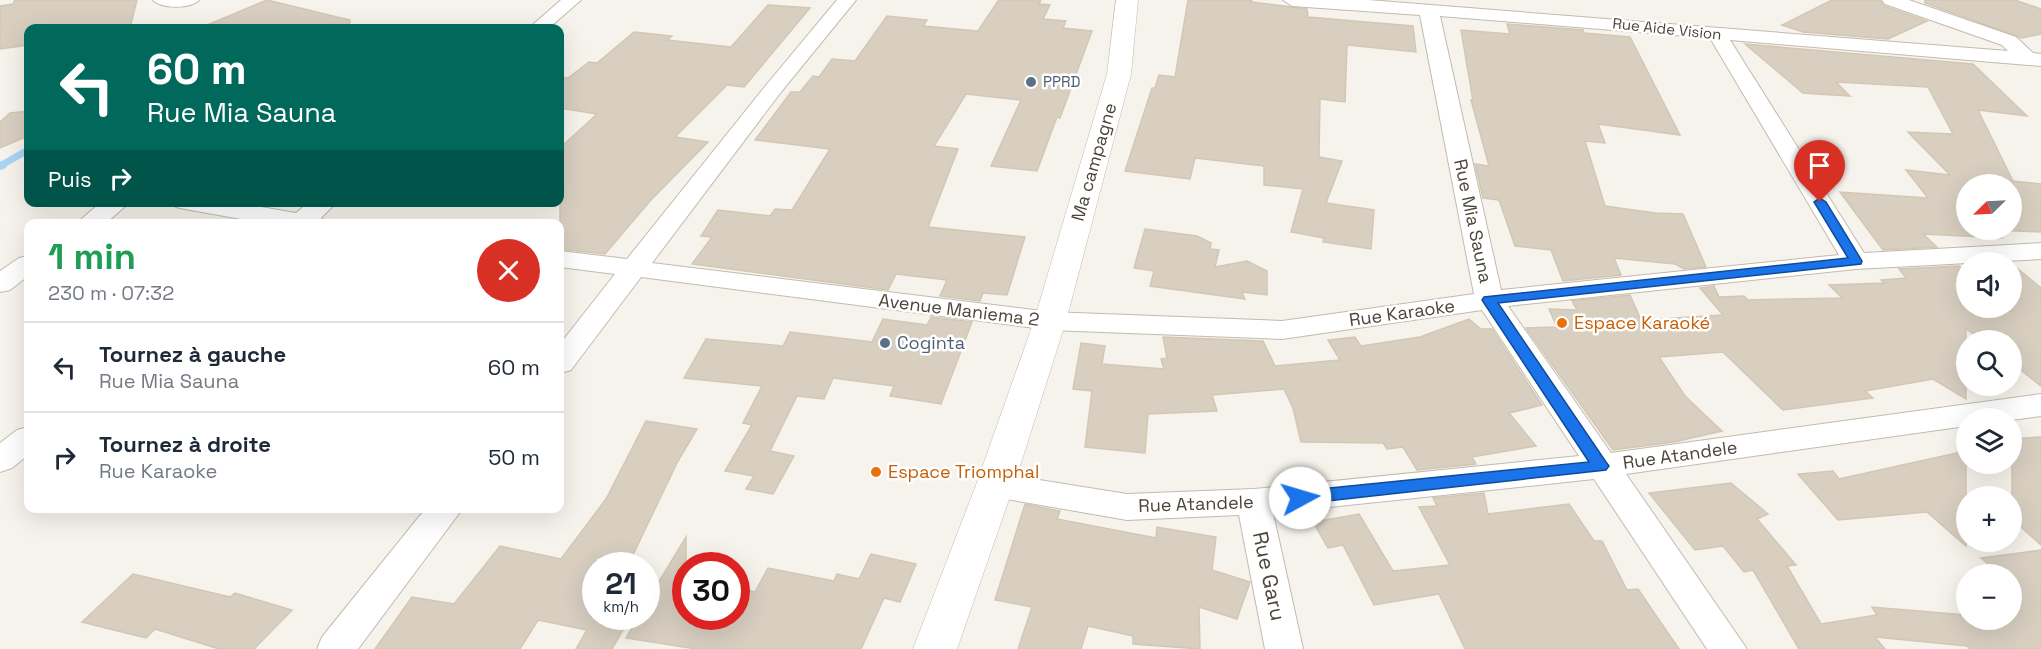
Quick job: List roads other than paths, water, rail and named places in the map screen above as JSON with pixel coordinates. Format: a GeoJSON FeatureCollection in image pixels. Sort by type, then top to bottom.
{"type":"FeatureCollection","features":[{"type":"Feature","properties":{"kind":"street"},"geometry":{"type":"LineString","coordinates":[[162,1],[190,0]]}},
{"type":"Feature","properties":{"kind":"street"},"geometry":{"type":"LineString","coordinates":[[543,24],[572,0]]}},
{"type":"Feature","properties":{"kind":"street"},"geometry":{"type":"LineString","coordinates":[[564,358],[774,88],[847,0]]}},
{"type":"Feature","properties":{"kind":"street","name":"Ma campagne"},"geometry":{"type":"LineString","coordinates":[[1050,321],[1119,74],[1127,0]]}},
{"type":"Feature","properties":{"kind":"street","name":"Rue Aide Vision"},"geometry":{"type":"LineString","coordinates":[[1292,0],[1592,22],[2037,62]]}},
{"type":"Feature","properties":{"kind":"street"},"geometry":{"type":"LineString","coordinates":[[1539,0],[1592,22]]}},
{"type":"Feature","properties":{"kind":"street"},"geometry":{"type":"LineString","coordinates":[[1892,0],[2009,41],[2037,62]]}},
{"type":"Feature","properties":{"kind":"street","name":"Rue Mia Sauna"},"geometry":{"type":"LineString","coordinates":[[1429,10],[1489,300],[1728,649]]}},
{"type":"Feature","properties":{"kind":"street"},"geometry":{"type":"LineString","coordinates":[[1717,34],[1856,261]]}},
{"type":"Feature","properties":{"kind":"street"},"geometry":{"type":"LineString","coordinates":[[95,219],[111,207]]}},
{"type":"Feature","properties":{"kind":"street"},"geometry":{"type":"LineString","coordinates":[[213,207],[282,219]]}},
{"type":"Feature","properties":{"kind":"street"},"geometry":{"type":"LineString","coordinates":[[309,219],[320,207]]}},
{"type":"Feature","properties":{"kind":"street","name":"Rue Karaoke"},"geometry":{"type":"LineString","coordinates":[[1050,321],[1282,330],[1489,300],[1856,261],[2041,251]]}},
{"type":"Feature","properties":{"kind":"street","name":"Avenue Maniema 2"},"geometry":{"type":"LineString","coordinates":[[564,260],[1050,321],[995,485],[936,649]]}},
{"type":"Feature","properties":{"kind":"street"},"geometry":{"type":"LineString","coordinates":[[0,284],[24,267]]}},
{"type":"Feature","properties":{"kind":"street","name":"Rue Atandele"},"geometry":{"type":"LineString","coordinates":[[995,485],[1127,507],[1254,502],[1601,466],[2041,405]]}},
{"type":"Feature","properties":{"kind":"street"},"geometry":{"type":"LineString","coordinates":[[0,460],[24,441]]}},
{"type":"Feature","properties":{"kind":"street","name":"Rue Garu"},"geometry":{"type":"LineString","coordinates":[[1254,502],[1284,649]]}},
{"type":"Feature","properties":{"kind":"street"},"geometry":{"type":"LineString","coordinates":[[336,649],[442,513]]}},
{"type":"Feature","properties":{"kind":"waterway"},"geometry":{"type":"LineString","coordinates":[[3,165],[0,166],[24,152]]}},
{"type":"Feature","properties":{"kind":"place","name":"PPRD"},"geometry":{"type":"Point","coordinates":[1031,82]}},
{"type":"Feature","properties":{"kind":"place","name":"Espace Karaoké"},"geometry":{"type":"Point","coordinates":[1562,323]}},
{"type":"Feature","properties":{"kind":"place","name":"Coginta"},"geometry":{"type":"Point","coordinates":[885,343]}},
{"type":"Feature","properties":{"kind":"place","name":"Espace Triomphal"},"geometry":{"type":"Point","coordinates":[876,472]}}]}
